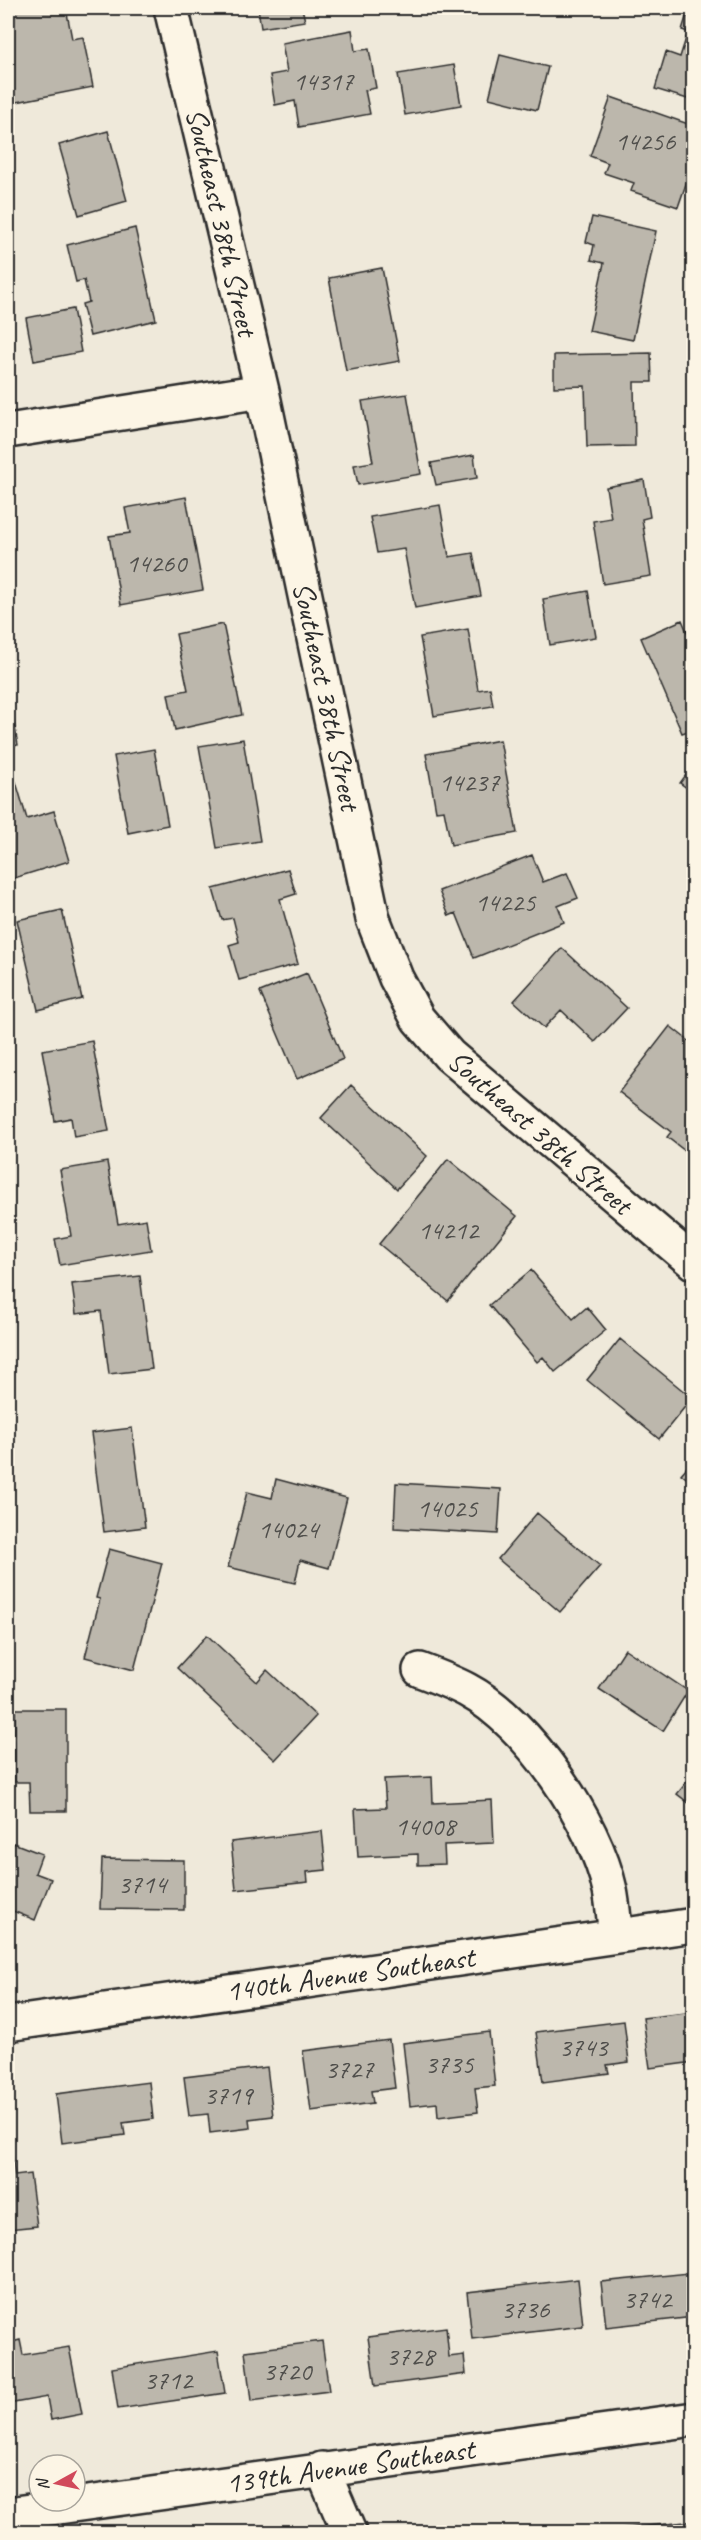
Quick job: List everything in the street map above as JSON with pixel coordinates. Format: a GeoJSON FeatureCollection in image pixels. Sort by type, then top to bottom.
{"type":"FeatureCollection","features":[{"type":"Feature","properties":{"kind":"street","name":"Southeast 38th Street"},"geometry":{"type":"LineString","coordinates":[[171,8],[262,391],[373,919],[396,978],[418,1019],[449,1055],[693,1263]]}},
{"type":"Feature","properties":{"kind":"street"},"geometry":{"type":"LineString","coordinates":[[8,431],[262,391]]}},
{"type":"Feature","properties":{"kind":"street"},"geometry":{"type":"LineString","coordinates":[[420,1670],[468,1690],[508,1720],[552,1770],[588,1830],[610,1889],[616,1936]]}},
{"type":"Feature","properties":{"kind":"street","name":"140th Avenue Southeast"},"geometry":{"type":"LineString","coordinates":[[8,2024],[693,1925]]}},
{"type":"Feature","properties":{"kind":"street","name":"139th Avenue Southeast"},"geometry":{"type":"LineString","coordinates":[[8,2514],[693,2419]]}},
{"type":"Feature","properties":{"kind":"street"},"geometry":{"type":"LineString","coordinates":[[322,2469],[349,2532]]}},
{"type":"Feature","properties":{"kind":"building"},"geometry":{"type":"Polygon","coordinates":[[[10,8],[66,8],[72,39],[83,37],[93,87],[11,103],[8,98],[8,12],[11,12],[10,8]]]}},
{"type":"Feature","properties":{"kind":"building"},"geometry":{"type":"Polygon","coordinates":[[[258,8],[302,8],[305,21],[261,28],[258,8]]]}},
{"type":"Feature","properties":{"kind":"building"},"geometry":{"type":"Polygon","coordinates":[[[689,8],[694,8],[694,101],[655,89],[666,52],[680,57],[688,32],[682,30],[689,8]]]}},
{"type":"Feature","properties":{"kind":"building"},"geometry":{"type":"Polygon","coordinates":[[[352,30],[355,51],[369,49],[376,88],[365,90],[370,114],[299,127],[295,101],[275,105],[270,75],[287,72],[282,43],[352,30]]]}},
{"type":"Feature","properties":{"kind":"building"},"geometry":{"type":"Polygon","coordinates":[[[500,55],[548,67],[537,110],[489,98],[500,55]]]}},
{"type":"Feature","properties":{"kind":"building"},"geometry":{"type":"Polygon","coordinates":[[[454,65],[461,105],[405,115],[398,74],[454,65]]]}},
{"type":"Feature","properties":{"kind":"building"},"geometry":{"type":"Polygon","coordinates":[[[611,97],[694,126],[694,161],[678,207],[631,191],[634,183],[604,173],[608,163],[590,156],[611,97]]]}},
{"type":"Feature","properties":{"kind":"building"},"geometry":{"type":"Polygon","coordinates":[[[108,131],[127,201],[79,215],[59,145],[108,131]]]}},
{"type":"Feature","properties":{"kind":"building"},"geometry":{"type":"Polygon","coordinates":[[[592,217],[656,231],[633,340],[589,331],[604,263],[591,260],[594,245],[586,242],[592,217]]]}},
{"type":"Feature","properties":{"kind":"building"},"geometry":{"type":"Polygon","coordinates":[[[135,228],[156,320],[90,336],[82,304],[89,302],[84,280],[76,282],[67,245],[135,228]]]}},
{"type":"Feature","properties":{"kind":"building"},"geometry":{"type":"Polygon","coordinates":[[[382,268],[400,361],[346,371],[329,278],[382,268]]]}},
{"type":"Feature","properties":{"kind":"building"},"geometry":{"type":"Polygon","coordinates":[[[73,309],[81,352],[34,361],[26,318],[73,309]]]}},
{"type":"Feature","properties":{"kind":"building"},"geometry":{"type":"Polygon","coordinates":[[[651,353],[652,382],[634,382],[635,446],[587,447],[585,386],[554,387],[554,355],[651,353]]]}},
{"type":"Feature","properties":{"kind":"building"},"geometry":{"type":"Polygon","coordinates":[[[407,394],[421,474],[358,485],[354,465],[373,462],[362,401],[407,394]]]}},
{"type":"Feature","properties":{"kind":"building"},"geometry":{"type":"Polygon","coordinates":[[[474,455],[477,478],[436,485],[431,463],[474,455]]]}},
{"type":"Feature","properties":{"kind":"building"},"geometry":{"type":"Polygon","coordinates":[[[644,480],[650,517],[642,519],[651,576],[603,584],[593,521],[611,518],[606,487],[644,480]]]}},
{"type":"Feature","properties":{"kind":"building"},"geometry":{"type":"Polygon","coordinates":[[[186,497],[203,590],[121,605],[109,536],[130,533],[125,508],[186,497]]]}},
{"type":"Feature","properties":{"kind":"building"},"geometry":{"type":"Polygon","coordinates":[[[440,505],[449,557],[473,553],[481,596],[415,608],[404,549],[377,553],[370,517],[440,505]]]}},
{"type":"Feature","properties":{"kind":"building"},"geometry":{"type":"Polygon","coordinates":[[[588,591],[596,637],[550,645],[543,599],[588,591]]]}},
{"type":"Feature","properties":{"kind":"building"},"geometry":{"type":"Polygon","coordinates":[[[682,620],[694,648],[694,729],[682,733],[641,638],[682,620]]]}},
{"type":"Feature","properties":{"kind":"building"},"geometry":{"type":"Polygon","coordinates":[[[223,624],[242,715],[175,730],[168,694],[188,690],[176,634],[223,624]]]}},
{"type":"Feature","properties":{"kind":"building"},"geometry":{"type":"Polygon","coordinates":[[[468,629],[478,690],[490,688],[493,706],[434,716],[420,637],[468,629]]]}},
{"type":"Feature","properties":{"kind":"building"},"geometry":{"type":"Polygon","coordinates":[[[8,691],[18,745],[8,747],[8,691]]]}},
{"type":"Feature","properties":{"kind":"building"},"geometry":{"type":"Polygon","coordinates":[[[243,739],[260,841],[217,848],[199,746],[243,739]]]}},
{"type":"Feature","properties":{"kind":"building"},"geometry":{"type":"Polygon","coordinates":[[[500,740],[517,833],[451,845],[444,810],[436,811],[426,754],[500,740]]]}},
{"type":"Feature","properties":{"kind":"building"},"geometry":{"type":"Polygon","coordinates":[[[154,749],[168,825],[128,833],[114,756],[154,749]]]}},
{"type":"Feature","properties":{"kind":"building"},"geometry":{"type":"Polygon","coordinates":[[[694,764],[694,793],[680,783],[694,764]]]}},
{"type":"Feature","properties":{"kind":"building"},"geometry":{"type":"Polygon","coordinates":[[[16,782],[27,819],[54,811],[69,861],[8,880],[8,785],[16,782]]]}},
{"type":"Feature","properties":{"kind":"building"},"geometry":{"type":"Polygon","coordinates":[[[532,855],[543,882],[567,873],[578,898],[558,906],[564,922],[474,958],[456,913],[449,916],[439,891],[532,855]]]}},
{"type":"Feature","properties":{"kind":"building"},"geometry":{"type":"Polygon","coordinates":[[[288,869],[296,894],[280,899],[298,964],[239,980],[229,945],[239,942],[233,918],[222,920],[213,889],[288,869]]]}},
{"type":"Feature","properties":{"kind":"building"},"geometry":{"type":"Polygon","coordinates":[[[62,910],[82,999],[38,1010],[17,920],[62,910]]]}},
{"type":"Feature","properties":{"kind":"building"},"geometry":{"type":"Polygon","coordinates":[[[562,948],[627,1008],[595,1042],[561,1010],[544,1028],[514,1001],[562,948]]]}},
{"type":"Feature","properties":{"kind":"building"},"geometry":{"type":"Polygon","coordinates":[[[307,973],[343,1059],[297,1079],[260,992],[307,973]]]}},
{"type":"Feature","properties":{"kind":"building"},"geometry":{"type":"Polygon","coordinates":[[[670,1026],[694,1045],[694,1158],[667,1137],[671,1132],[619,1092],[670,1026]]]}},
{"type":"Feature","properties":{"kind":"building"},"geometry":{"type":"Polygon","coordinates":[[[92,1041],[109,1131],[74,1137],[71,1118],[55,1121],[42,1050],[92,1041]]]}},
{"type":"Feature","properties":{"kind":"building"},"geometry":{"type":"Polygon","coordinates":[[[351,1085],[427,1156],[397,1189],[321,1118],[351,1085]]]}},
{"type":"Feature","properties":{"kind":"building"},"geometry":{"type":"Polygon","coordinates":[[[448,1159],[517,1216],[448,1301],[379,1244],[448,1159]]]}},
{"type":"Feature","properties":{"kind":"building"},"geometry":{"type":"Polygon","coordinates":[[[107,1162],[118,1224],[146,1219],[151,1250],[60,1265],[55,1239],[71,1236],[60,1170],[107,1162]]]}},
{"type":"Feature","properties":{"kind":"building"},"geometry":{"type":"Polygon","coordinates":[[[531,1270],[573,1319],[587,1307],[606,1330],[555,1372],[543,1357],[537,1362],[489,1305],[531,1270]]]}},
{"type":"Feature","properties":{"kind":"building"},"geometry":{"type":"Polygon","coordinates":[[[140,1276],[152,1369],[109,1374],[101,1311],[76,1314],[72,1284],[140,1276]]]}},
{"type":"Feature","properties":{"kind":"building"},"geometry":{"type":"Polygon","coordinates":[[[620,1339],[692,1398],[659,1439],[587,1380],[620,1339]]]}},
{"type":"Feature","properties":{"kind":"building"},"geometry":{"type":"Polygon","coordinates":[[[132,1428],[145,1527],[104,1532],[91,1433],[132,1428]]]}},
{"type":"Feature","properties":{"kind":"building"},"geometry":{"type":"Polygon","coordinates":[[[694,1459],[694,1484],[681,1474],[694,1459]]]}},
{"type":"Feature","properties":{"kind":"building"},"geometry":{"type":"Polygon","coordinates":[[[276,1479],[347,1498],[329,1568],[300,1560],[295,1583],[228,1567],[247,1492],[272,1498],[276,1479]]]}},
{"type":"Feature","properties":{"kind":"building"},"geometry":{"type":"Polygon","coordinates":[[[396,1483],[501,1489],[498,1534],[394,1528],[396,1483]]]}},
{"type":"Feature","properties":{"kind":"building"},"geometry":{"type":"Polygon","coordinates":[[[537,1513],[600,1566],[560,1612],[498,1559],[537,1513]]]}},
{"type":"Feature","properties":{"kind":"building"},"geometry":{"type":"Polygon","coordinates":[[[109,1549],[162,1563],[134,1670],[85,1657],[100,1599],[96,1598],[109,1549]]]}},
{"type":"Feature","properties":{"kind":"building"},"geometry":{"type":"Polygon","coordinates":[[[207,1635],[257,1682],[267,1670],[316,1716],[275,1760],[177,1668],[207,1635]]]}},
{"type":"Feature","properties":{"kind":"building"},"geometry":{"type":"Polygon","coordinates":[[[625,1649],[688,1691],[663,1731],[599,1689],[625,1649]]]}},
{"type":"Feature","properties":{"kind":"building"},"geometry":{"type":"Polygon","coordinates":[[[15,1709],[66,1709],[66,1811],[30,1811],[29,1782],[15,1782],[15,1709]]]}},
{"type":"Feature","properties":{"kind":"building"},"geometry":{"type":"Polygon","coordinates":[[[694,1773],[694,1807],[677,1794],[694,1773]]]}},
{"type":"Feature","properties":{"kind":"building"},"geometry":{"type":"Polygon","coordinates":[[[432,1777],[433,1803],[492,1800],[494,1843],[444,1845],[445,1864],[418,1865],[418,1854],[358,1857],[355,1809],[386,1808],[384,1779],[432,1777]]]}},
{"type":"Feature","properties":{"kind":"building"},"geometry":{"type":"Polygon","coordinates":[[[322,1831],[326,1870],[307,1872],[308,1882],[236,1890],[231,1842],[322,1831]]]}},
{"type":"Feature","properties":{"kind":"building"},"geometry":{"type":"Polygon","coordinates":[[[8,1841],[42,1854],[35,1873],[51,1879],[35,1920],[8,1909],[8,1841]]]}},
{"type":"Feature","properties":{"kind":"building"},"geometry":{"type":"Polygon","coordinates":[[[102,1859],[184,1860],[184,1910],[100,1909],[102,1859]]]}},
{"type":"Feature","properties":{"kind":"building"},"geometry":{"type":"Polygon","coordinates":[[[694,2012],[694,2062],[650,2068],[643,2018],[694,2012]]]}},
{"type":"Feature","properties":{"kind":"building"},"geometry":{"type":"Polygon","coordinates":[[[624,2021],[629,2062],[607,2065],[609,2073],[543,2082],[536,2032],[624,2021]]]}},
{"type":"Feature","properties":{"kind":"building"},"geometry":{"type":"Polygon","coordinates":[[[489,2032],[495,2086],[475,2088],[478,2112],[438,2117],[437,2103],[410,2106],[403,2043],[489,2032]]]}},
{"type":"Feature","properties":{"kind":"building"},"geometry":{"type":"Polygon","coordinates":[[[389,2040],[395,2088],[371,2091],[373,2103],[311,2111],[303,2051],[389,2040]]]}},
{"type":"Feature","properties":{"kind":"building"},"geometry":{"type":"Polygon","coordinates":[[[267,2067],[273,2116],[249,2119],[250,2128],[210,2133],[208,2114],[189,2116],[184,2077],[267,2067]]]}},
{"type":"Feature","properties":{"kind":"building"},"geometry":{"type":"Polygon","coordinates":[[[149,2082],[153,2119],[123,2123],[125,2135],[62,2143],[56,2094],[149,2082]]]}},
{"type":"Feature","properties":{"kind":"building"},"geometry":{"type":"Polygon","coordinates":[[[8,2118],[15,2176],[30,2174],[37,2226],[8,2229],[8,2118]]]}},
{"type":"Feature","properties":{"kind":"building"},"geometry":{"type":"Polygon","coordinates":[[[689,2273],[694,2317],[606,2327],[601,2282],[689,2273]]]}},
{"type":"Feature","properties":{"kind":"building"},"geometry":{"type":"Polygon","coordinates":[[[578,2279],[583,2326],[472,2339],[467,2292],[578,2279]]]}},
{"type":"Feature","properties":{"kind":"building"},"geometry":{"type":"Polygon","coordinates":[[[446,2327],[449,2357],[464,2355],[466,2374],[375,2386],[368,2337],[446,2327]]]}},
{"type":"Feature","properties":{"kind":"building"},"geometry":{"type":"Polygon","coordinates":[[[20,2340],[23,2355],[69,2347],[82,2414],[51,2420],[47,2397],[8,2404],[8,2343],[20,2340]]]}},
{"type":"Feature","properties":{"kind":"building"},"geometry":{"type":"Polygon","coordinates":[[[322,2341],[329,2391],[251,2401],[245,2351],[322,2341]]]}},
{"type":"Feature","properties":{"kind":"building"},"geometry":{"type":"Polygon","coordinates":[[[218,2351],[225,2393],[118,2409],[112,2368],[218,2351]]]}},
{"type":"Feature","properties":{"kind":"building"},"geometry":{"type":"Polygon","coordinates":[[[694,2521],[694,2532],[621,2532],[620,2529],[694,2521]]]}}]}
